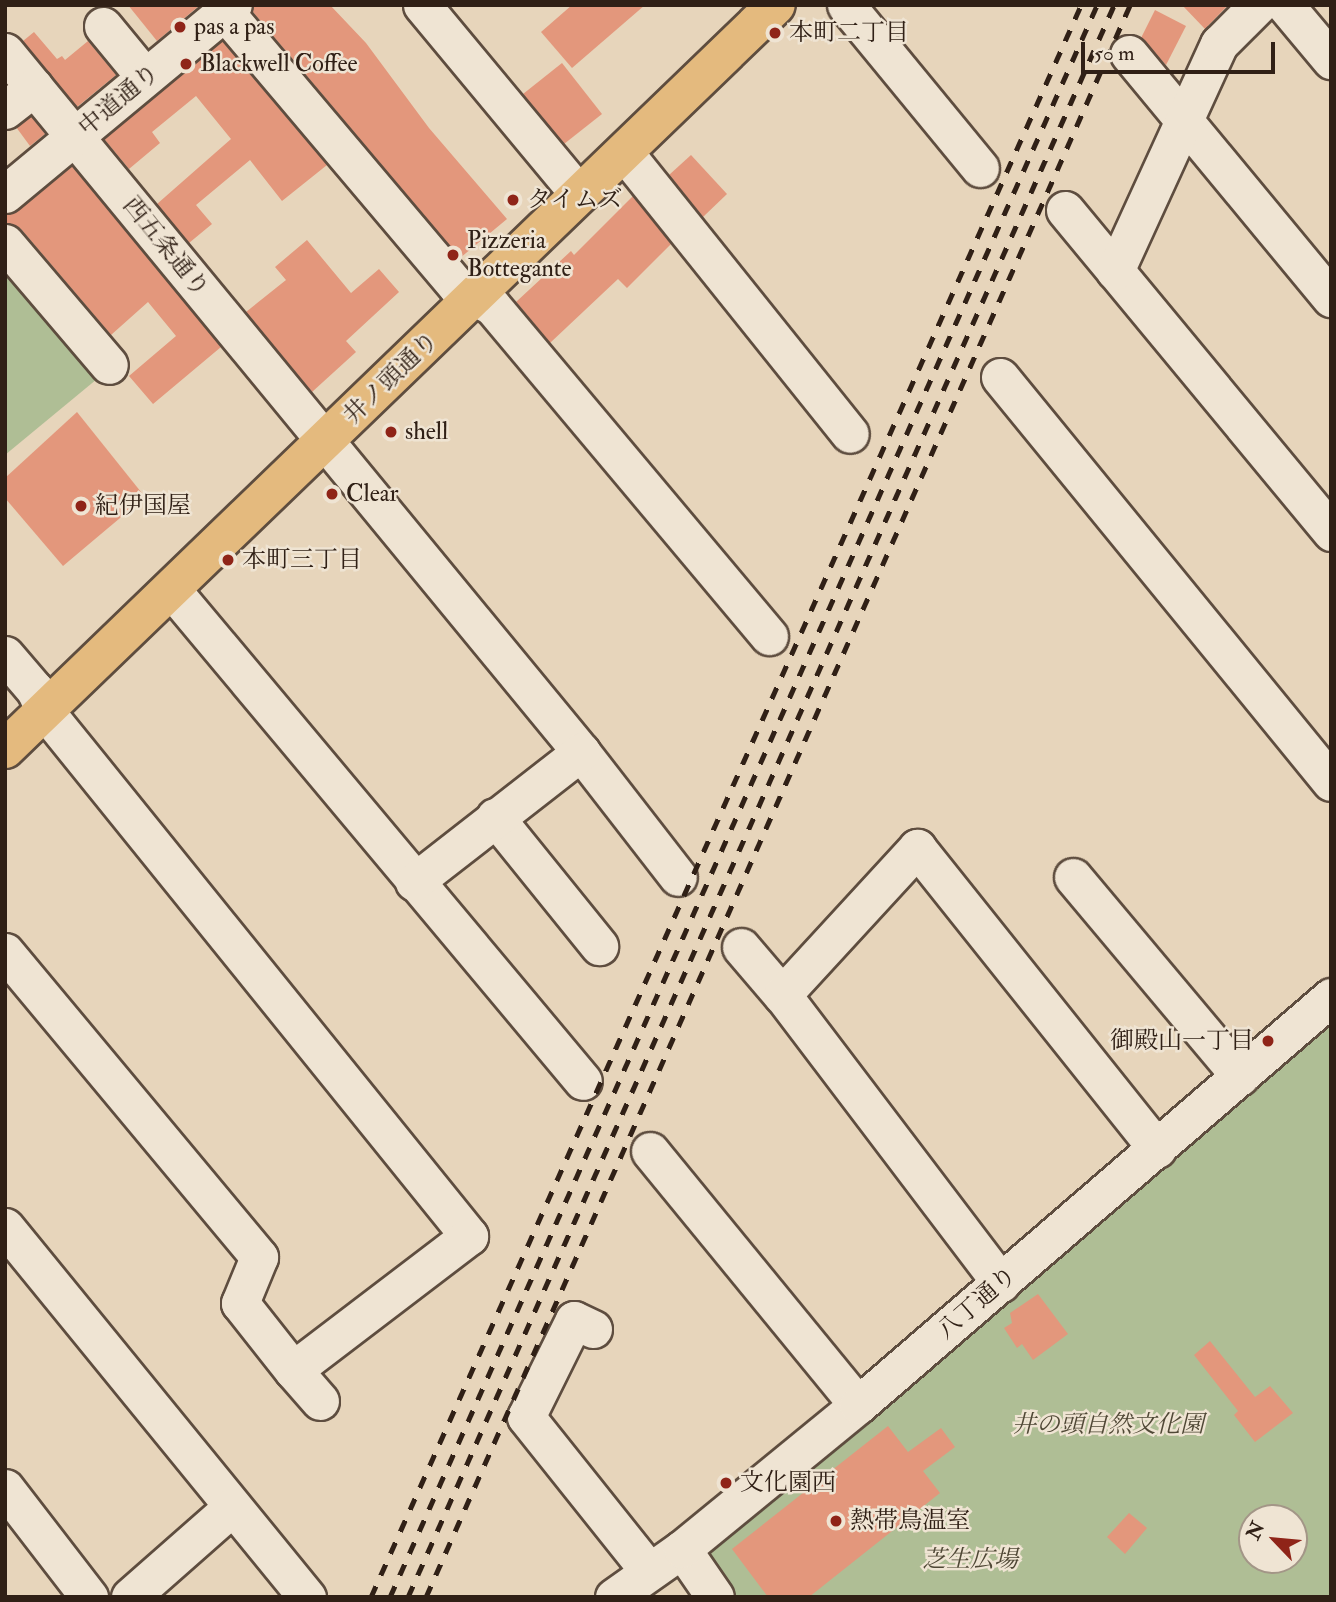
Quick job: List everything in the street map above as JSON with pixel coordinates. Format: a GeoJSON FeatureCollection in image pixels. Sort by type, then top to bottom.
{"type":"FeatureCollection","features":[{"type":"Feature","properties":{"kind":"main road","name":"井ノ頭通り"},"geometry":{"type":"LineString","coordinates":[[5,749],[776,5]]}},
{"type":"Feature","properties":{"kind":"street"},"geometry":{"type":"LineString","coordinates":[[422,5],[579,194]]}},
{"type":"Feature","properties":{"kind":"street"},"geometry":{"type":"LineString","coordinates":[[846,5],[980,168]]}},
{"type":"Feature","properties":{"kind":"street"},"geometry":{"type":"LineString","coordinates":[[1115,271],[1219,44],[1258,5]]}},
{"type":"Feature","properties":{"kind":"street"},"geometry":{"type":"LineString","coordinates":[[1285,5],[1331,60]]}},
{"type":"Feature","properties":{"kind":"street"},"geometry":{"type":"LineString","coordinates":[[229,9],[458,288],[492,306],[769,636]]}},
{"type":"Feature","properties":{"kind":"street","name":"中道通り"},"geometry":{"type":"LineString","coordinates":[[5,194],[229,9]]}},
{"type":"Feature","properties":{"kind":"street"},"geometry":{"type":"LineString","coordinates":[[110,21],[151,72]]}},
{"type":"Feature","properties":{"kind":"street","name":"西五条通り"},"geometry":{"type":"LineString","coordinates":[[5,52],[581,752],[678,877]]}},
{"type":"Feature","properties":{"kind":"street"},"geometry":{"type":"LineString","coordinates":[[1129,54],[1331,298]]}},
{"type":"Feature","properties":{"kind":"street"},"geometry":{"type":"LineString","coordinates":[[5,110],[34,87]]}},
{"type":"Feature","properties":{"kind":"street"},"geometry":{"type":"LineString","coordinates":[[624,152],[850,434]]}},
{"type":"Feature","properties":{"kind":"street"},"geometry":{"type":"LineString","coordinates":[[1065,210],[1327,519]]}},
{"type":"Feature","properties":{"kind":"street"},"geometry":{"type":"LineString","coordinates":[[5,243],[109,365]]}},
{"type":"Feature","properties":{"kind":"street"},"geometry":{"type":"LineString","coordinates":[[1000,377],[1331,782]]}},
{"type":"Feature","properties":{"kind":"street"},"geometry":{"type":"LineString","coordinates":[[172,590],[583,1081]]}},
{"type":"Feature","properties":{"kind":"street"},"geometry":{"type":"LineString","coordinates":[[5,655],[35,690],[45,711],[469,1236],[293,1370]]}},
{"type":"Feature","properties":{"kind":"street"},"geometry":{"type":"LineString","coordinates":[[414,882],[581,752]]}},
{"type":"Feature","properties":{"kind":"street"},"geometry":{"type":"LineString","coordinates":[[495,817],[599,946]]}},
{"type":"Feature","properties":{"kind":"street"},"geometry":{"type":"LineString","coordinates":[[782,995],[916,848],[1157,1149]]}},
{"type":"Feature","properties":{"kind":"street"},"geometry":{"type":"LineString","coordinates":[[1073,877],[1240,1076]]}},
{"type":"Feature","properties":{"kind":"street"},"geometry":{"type":"LineString","coordinates":[[741,947],[782,995],[1001,1283]]}},
{"type":"Feature","properties":{"kind":"street"},"geometry":{"type":"LineString","coordinates":[[5,952],[259,1257],[240,1303],[320,1401]]}},
{"type":"Feature","properties":{"kind":"street","name":"八丁通り"},"geometry":{"type":"LineString","coordinates":[[614,1597],[648,1570],[682,1549],[858,1405],[1331,997]]}},
{"type":"Feature","properties":{"kind":"street"},"geometry":{"type":"LineString","coordinates":[[650,1151],[858,1405]]}},
{"type":"Feature","properties":{"kind":"street"},"geometry":{"type":"LineString","coordinates":[[6,1231],[307,1597]]}},
{"type":"Feature","properties":{"kind":"street"},"geometry":{"type":"LineString","coordinates":[[593,1329],[574,1320],[526,1417],[648,1570]]}},
{"type":"Feature","properties":{"kind":"street"},"geometry":{"type":"LineString","coordinates":[[5,1488],[89,1597]]}},
{"type":"Feature","properties":{"kind":"street"},"geometry":{"type":"LineString","coordinates":[[131,1597],[232,1507]]}},
{"type":"Feature","properties":{"kind":"street"},"geometry":{"type":"LineString","coordinates":[[682,1549],[715,1597]]}},
{"type":"Feature","properties":{"kind":"green space"},"geometry":{"type":"Polygon","coordinates":[[[5,268],[97,379],[5,455],[5,268]]]}},
{"type":"Feature","properties":{"kind":"green space","name":"井の頭自然文化園"},"geometry":{"type":"Polygon","coordinates":[[[1331,1005],[1331,1597],[727,1597],[696,1553],[1331,1005]]]}},
{"type":"Feature","properties":{"kind":"building"},"geometry":{"type":"Polygon","coordinates":[[[128,5],[200,5],[157,41],[128,5]]]}},
{"type":"Feature","properties":{"kind":"building"},"geometry":{"type":"Polygon","coordinates":[[[254,5],[330,5],[366,43],[429,128],[507,219],[460,258],[253,12],[254,5]]]}},
{"type":"Feature","properties":{"kind":"building"},"geometry":{"type":"Polygon","coordinates":[[[572,5],[645,5],[572,68],[541,32],[572,5]]]}},
{"type":"Feature","properties":{"kind":"building"},"geometry":{"type":"Polygon","coordinates":[[[1182,5],[1228,5],[1205,29],[1182,5]]]}},
{"type":"Feature","properties":{"kind":"building"},"geometry":{"type":"Polygon","coordinates":[[[1155,10],[1186,26],[1166,65],[1141,38],[1155,10]]]}},
{"type":"Feature","properties":{"kind":"building"},"geometry":{"type":"Polygon","coordinates":[[[34,32],[57,59],[62,56],[65,60],[88,41],[116,75],[77,107],[23,41],[34,32]]]}},
{"type":"Feature","properties":{"kind":"building"},"geometry":{"type":"Polygon","coordinates":[[[222,41],[327,165],[282,201],[250,160],[196,205],[212,224],[189,243],[157,204],[231,139],[196,96],[152,132],[160,143],[129,169],[104,139],[222,41]]]}},
{"type":"Feature","properties":{"kind":"building"},"geometry":{"type":"Polygon","coordinates":[[[562,63],[602,114],[564,144],[523,94],[562,63]]]}},
{"type":"Feature","properties":{"kind":"building"},"geometry":{"type":"Polygon","coordinates":[[[31,116],[45,134],[30,146],[16,127],[31,116]]]}},
{"type":"Feature","properties":{"kind":"building"},"geometry":{"type":"Polygon","coordinates":[[[691,155],[727,194],[703,217],[669,175],[691,155]]]}},
{"type":"Feature","properties":{"kind":"building"},"geometry":{"type":"Polygon","coordinates":[[[72,166],[221,347],[153,404],[129,376],[176,336],[148,302],[111,335],[21,229],[5,223],[5,214],[18,210],[72,166]]]}},
{"type":"Feature","properties":{"kind":"building"},"geometry":{"type":"Polygon","coordinates":[[[633,196],[671,244],[627,288],[618,279],[550,343],[516,302],[571,251],[574,255],[633,196]]]}},
{"type":"Feature","properties":{"kind":"building"},"geometry":{"type":"Polygon","coordinates":[[[307,240],[351,293],[379,269],[399,292],[346,341],[356,352],[312,392],[246,312],[286,280],[275,267],[307,240]]]}},
{"type":"Feature","properties":{"kind":"building"},"geometry":{"type":"Polygon","coordinates":[[[77,412],[145,497],[63,566],[5,498],[5,478],[77,412]]]}},
{"type":"Feature","properties":{"kind":"building"},"geometry":{"type":"Polygon","coordinates":[[[1038,1294],[1068,1334],[1033,1360],[1022,1344],[1017,1348],[1004,1328],[1012,1323],[1010,1313],[1038,1294]]]}},
{"type":"Feature","properties":{"kind":"building"},"geometry":{"type":"Polygon","coordinates":[[[1210,1341],[1255,1397],[1270,1386],[1293,1413],[1255,1442],[1234,1415],[1238,1411],[1194,1355],[1210,1341]]]}},
{"type":"Feature","properties":{"kind":"building","name":"熱帯鳥温室"},"geometry":{"type":"Polygon","coordinates":[[[888,1426],[908,1452],[941,1428],[955,1447],[923,1471],[940,1493],[809,1597],[768,1597],[732,1549],[888,1426]]]}},
{"type":"Feature","properties":{"kind":"building"},"geometry":{"type":"Polygon","coordinates":[[[1129,1513],[1147,1528],[1125,1554],[1107,1537],[1129,1513]]]}},
{"type":"Feature","properties":{"kind":"railway"},"geometry":{"type":"LineString","coordinates":[[371,1597],[1081,5]]}},
{"type":"Feature","properties":{"kind":"railway"},"geometry":{"type":"LineString","coordinates":[[390,1597],[1097,5]]}},
{"type":"Feature","properties":{"kind":"railway"},"geometry":{"type":"LineString","coordinates":[[408,1597],[1114,5]]}},
{"type":"Feature","properties":{"kind":"railway"},"geometry":{"type":"LineString","coordinates":[[426,1597],[1130,5]]}},
{"type":"Feature","properties":{"kind":"place","name":"pas a pas"},"geometry":{"type":"Point","coordinates":[180,27]}},
{"type":"Feature","properties":{"kind":"place","name":"本町二丁目"},"geometry":{"type":"Point","coordinates":[775,33]}},
{"type":"Feature","properties":{"kind":"place","name":"Blackwell Coffee"},"geometry":{"type":"Point","coordinates":[186,64]}},
{"type":"Feature","properties":{"kind":"place","name":"タイムズ"},"geometry":{"type":"Point","coordinates":[513,200]}},
{"type":"Feature","properties":{"kind":"place","name":"Pizzeria Bottegante"},"geometry":{"type":"Point","coordinates":[453,255]}},
{"type":"Feature","properties":{"kind":"place","name":"shell"},"geometry":{"type":"Point","coordinates":[391,432]}},
{"type":"Feature","properties":{"kind":"place","name":"Clear"},"geometry":{"type":"Point","coordinates":[332,494]}},
{"type":"Feature","properties":{"kind":"place","name":"紀伊国屋"},"geometry":{"type":"Point","coordinates":[81,506]}},
{"type":"Feature","properties":{"kind":"place","name":"本町三丁目"},"geometry":{"type":"Point","coordinates":[228,560]}},
{"type":"Feature","properties":{"kind":"place","name":"御殿山一丁目"},"geometry":{"type":"Point","coordinates":[1268,1041]}},
{"type":"Feature","properties":{"kind":"place","name":"文化園西"},"geometry":{"type":"Point","coordinates":[726,1483]}},
{"type":"Feature","properties":{"kind":"place","name":"熱帯鳥温室"},"geometry":{"type":"Point","coordinates":[836,1521]}},
{"type":"Feature","properties":{"kind":"park label","name":"芝生広場"},"geometry":{"type":"Point","coordinates":[970,1560]}}]}
